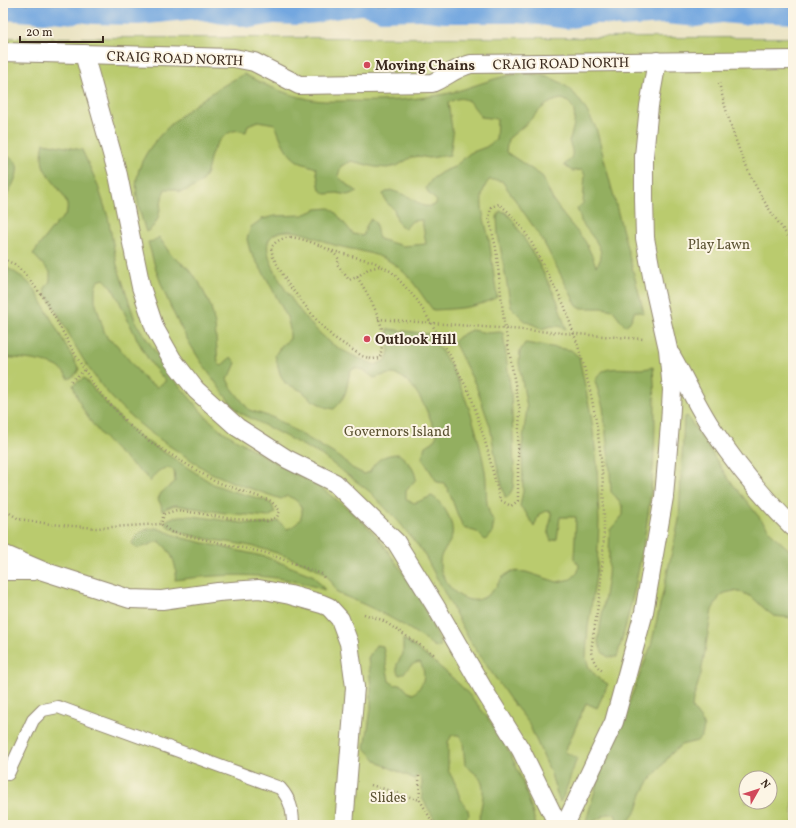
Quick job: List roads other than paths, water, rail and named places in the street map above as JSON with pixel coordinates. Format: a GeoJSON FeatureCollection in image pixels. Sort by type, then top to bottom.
{"type":"FeatureCollection","features":[{"type":"Feature","properties":{"kind":"street","name":"CRAIG ROAD NORTH"},"geometry":{"type":"LineString","coordinates":[[3,52],[234,58],[254,62],[299,85],[432,83],[444,78],[464,66],[471,64],[793,60]]}},
{"type":"Feature","properties":{"kind":"street"},"geometry":{"type":"LineString","coordinates":[[84,54],[118,175],[141,287],[155,329],[172,359],[196,390],[237,427],[287,459],[336,484],[396,542],[521,750],[558,825]]}},
{"type":"Feature","properties":{"kind":"street"},"geometry":{"type":"LineString","coordinates":[[565,825],[614,722],[644,612],[664,497],[672,390],[667,345],[645,238],[644,156],[649,106],[657,61]]}},
{"type":"Feature","properties":{"kind":"street"},"geometry":{"type":"LineString","coordinates":[[667,345],[711,426],[739,467],[774,508],[793,527]]}},
{"type":"Feature","properties":{"kind":"street"},"geometry":{"type":"LineString","coordinates":[[3,554],[43,571],[130,599],[162,600],[218,592],[259,589],[333,606],[350,643],[355,687],[344,825]]}},
{"type":"Feature","properties":{"kind":"street"},"geometry":{"type":"LineString","coordinates":[[3,571],[43,571]]}},
{"type":"Feature","properties":{"kind":"lane"},"geometry":{"type":"LineString","coordinates":[[8,774],[8,760],[33,720],[43,710],[58,707],[280,788],[287,796],[293,815],[293,825]]}},
{"type":"Feature","properties":{"kind":"water"},"geometry":{"type":"Polygon","coordinates":[[[3,3],[793,3],[793,37],[3,37],[3,3]]]}},
{"type":"Feature","properties":{"kind":"place","name":"Moving Chains"},"geometry":{"type":"Point","coordinates":[367,65]}},
{"type":"Feature","properties":{"kind":"place","name":"Outlook Hill"},"geometry":{"type":"Point","coordinates":[367,339]}},
{"type":"Feature","properties":{"kind":"park label","name":"Play Lawn"},"geometry":{"type":"Point","coordinates":[719,244]}},
{"type":"Feature","properties":{"kind":"park label","name":"Governors Island"},"geometry":{"type":"Point","coordinates":[397,431]}},
{"type":"Feature","properties":{"kind":"park label","name":"Slides"},"geometry":{"type":"Point","coordinates":[388,797]}}]}
